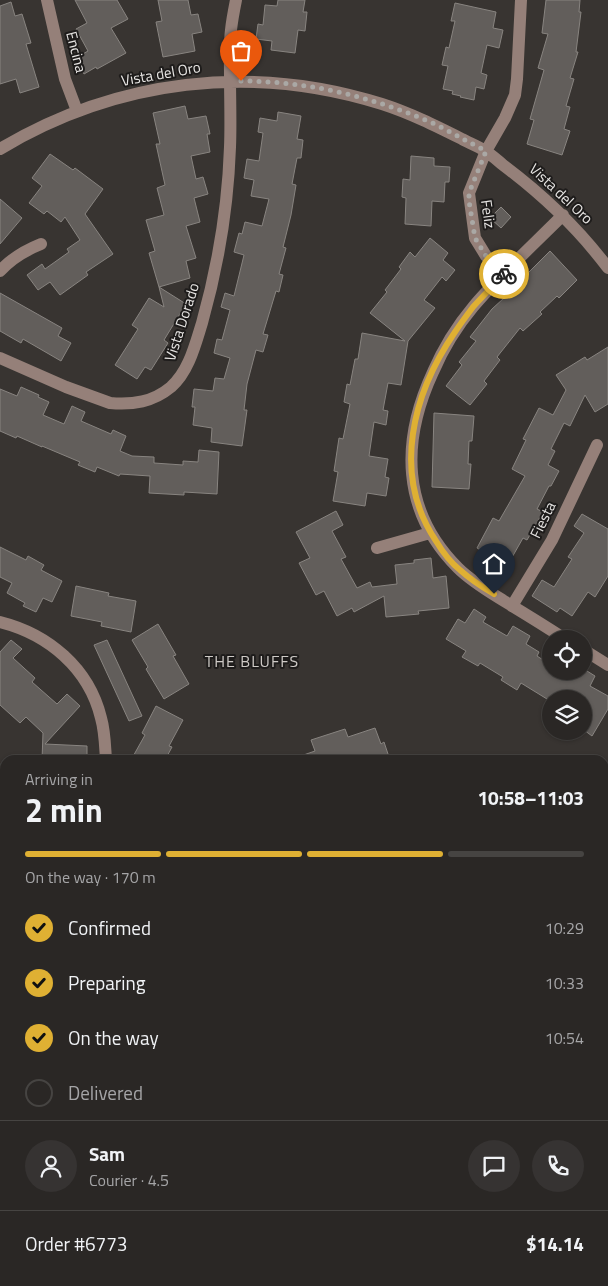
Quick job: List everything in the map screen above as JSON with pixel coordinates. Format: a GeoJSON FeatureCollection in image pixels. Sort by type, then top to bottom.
{"type":"FeatureCollection","features":[{"type":"Feature","properties":{"kind":"street","name":"Encina"},"geometry":{"type":"LineString","coordinates":[[47,0],[65,79],[77,111]]}},
{"type":"Feature","properties":{"kind":"street","name":"Vista Dorado"},"geometry":{"type":"LineString","coordinates":[[0,358],[66,387],[110,402],[125,404],[154,398],[172,386],[181,375],[190,360],[209,299],[224,226],[230,146],[229,52],[236,0]]}},
{"type":"Feature","properties":{"kind":"street","name":"Feliz"},"geometry":{"type":"LineString","coordinates":[[504,274],[486,256],[475,238],[469,193],[486,151],[505,118],[515,95],[521,0]]}},
{"type":"Feature","properties":{"kind":"street","name":"Vista del Oro"},"geometry":{"type":"LineString","coordinates":[[0,149],[32,131],[77,111],[141,92],[163,88],[208,82],[252,81],[295,84],[338,92],[383,104],[427,121],[486,151],[528,183],[563,215],[608,268]]}},
{"type":"Feature","properties":{"kind":"street"},"geometry":{"type":"LineString","coordinates":[[551,630],[477,584],[443,552],[430,533],[420,511],[413,487],[410,463],[416,415],[426,386],[454,333],[472,308],[563,215]]}},
{"type":"Feature","properties":{"kind":"street"},"geometry":{"type":"LineString","coordinates":[[0,270],[19,255],[41,244]]}},
{"type":"Feature","properties":{"kind":"street","name":"Fiesta"},"geometry":{"type":"LineString","coordinates":[[512,606],[552,540],[597,445]]}},
{"type":"Feature","properties":{"kind":"street"},"geometry":{"type":"LineString","coordinates":[[377,548],[430,533]]}},
{"type":"Feature","properties":{"kind":"street"},"geometry":{"type":"LineString","coordinates":[[0,622],[21,628],[39,637],[71,663],[84,679],[101,717],[106,755]]}},
{"type":"Feature","properties":{"kind":"street"},"geometry":{"type":"LineString","coordinates":[[592,655],[608,665]]}},
{"type":"Feature","properties":{"kind":"building"},"geometry":{"type":"Polygon","coordinates":[[[75,0],[117,0],[128,19],[111,28],[126,53],[84,74],[76,58],[88,51],[76,29],[87,23],[75,0]]]}},
{"type":"Feature","properties":{"kind":"building"},"geometry":{"type":"Polygon","coordinates":[[[158,0],[188,0],[191,15],[198,14],[202,32],[192,34],[195,51],[163,57],[156,22],[162,21],[158,0]]]}},
{"type":"Feature","properties":{"kind":"building"},"geometry":{"type":"Polygon","coordinates":[[[278,0],[305,0],[303,12],[307,12],[305,31],[298,30],[295,53],[271,50],[272,41],[256,39],[258,24],[263,25],[265,5],[277,6],[278,0]]]}},
{"type":"Feature","properties":{"kind":"building"},"geometry":{"type":"Polygon","coordinates":[[[546,0],[580,0],[579,12],[581,12],[576,52],[578,52],[570,78],[574,79],[566,106],[570,107],[564,129],[570,131],[562,155],[527,144],[534,120],[530,119],[544,70],[538,68],[548,34],[542,33],[546,0]]]}},
{"type":"Feature","properties":{"kind":"building"},"geometry":{"type":"Polygon","coordinates":[[[11,2],[15,16],[22,14],[31,43],[26,44],[39,87],[20,93],[16,79],[0,84],[0,6],[11,2]]]}},
{"type":"Feature","properties":{"kind":"building"},"geometry":{"type":"Polygon","coordinates":[[[455,3],[496,12],[493,28],[503,30],[499,48],[487,45],[481,73],[487,75],[484,89],[476,87],[474,100],[460,97],[452,94],[453,91],[443,89],[448,66],[442,65],[446,47],[449,48],[455,21],[451,21],[455,3]]]}},
{"type":"Feature","properties":{"kind":"building"},"geometry":{"type":"Polygon","coordinates":[[[185,106],[188,119],[206,116],[210,134],[207,134],[210,152],[191,156],[196,179],[203,177],[208,194],[194,198],[200,222],[186,226],[196,258],[186,261],[190,278],[159,287],[149,253],[155,251],[146,220],[164,215],[157,188],[165,185],[156,144],[160,144],[153,113],[185,106]]]}},
{"type":"Feature","properties":{"kind":"building"},"geometry":{"type":"Polygon","coordinates":[[[278,112],[301,116],[297,139],[303,140],[301,158],[297,158],[292,184],[296,185],[283,247],[286,248],[279,274],[283,275],[279,292],[276,291],[263,334],[268,335],[263,352],[256,350],[247,384],[244,410],[247,410],[242,446],[211,442],[212,428],[193,425],[194,389],[213,391],[215,378],[224,379],[230,358],[214,353],[217,339],[222,340],[230,310],[221,307],[225,293],[234,296],[244,255],[234,252],[239,233],[242,234],[245,222],[262,226],[269,199],[251,196],[254,180],[244,178],[247,159],[259,161],[263,133],[258,132],[260,118],[277,121],[278,112]]]}},
{"type":"Feature","properties":{"kind":"building"},"geometry":{"type":"Polygon","coordinates":[[[50,154],[73,170],[75,168],[103,189],[85,214],[113,254],[86,272],[88,275],[60,295],[50,282],[38,290],[27,275],[42,264],[45,269],[69,252],[67,249],[80,240],[65,217],[61,222],[47,211],[44,214],[29,203],[42,186],[32,178],[50,154]]]}},
{"type":"Feature","properties":{"kind":"building"},"geometry":{"type":"Polygon","coordinates":[[[411,156],[434,158],[434,166],[450,167],[449,182],[445,182],[444,202],[432,201],[431,226],[405,224],[406,198],[402,197],[403,179],[410,180],[411,156]]]}},
{"type":"Feature","properties":{"kind":"building"},"geometry":{"type":"Polygon","coordinates":[[[0,199],[22,218],[0,244],[0,199]]]}},
{"type":"Feature","properties":{"kind":"building"},"geometry":{"type":"Polygon","coordinates":[[[501,207],[511,217],[501,228],[490,218],[501,207]]]}},
{"type":"Feature","properties":{"kind":"building"},"geometry":{"type":"Polygon","coordinates":[[[430,238],[448,253],[443,260],[455,270],[446,281],[442,277],[424,300],[435,308],[408,341],[401,385],[388,383],[383,410],[388,411],[386,425],[374,422],[369,456],[388,459],[385,477],[389,478],[386,496],[367,493],[365,506],[333,501],[338,472],[334,471],[339,438],[343,439],[350,404],[344,402],[347,384],[350,385],[355,359],[358,359],[362,333],[405,341],[370,313],[387,292],[385,290],[401,269],[399,267],[410,252],[415,257],[430,238]]]}},
{"type":"Feature","properties":{"kind":"building"},"geometry":{"type":"Polygon","coordinates":[[[550,251],[577,280],[559,298],[557,296],[540,312],[542,314],[523,331],[520,328],[497,357],[500,360],[484,381],[487,384],[470,405],[446,386],[462,365],[459,362],[476,341],[470,337],[492,309],[550,251]]]}},
{"type":"Feature","properties":{"kind":"building"},"geometry":{"type":"Polygon","coordinates":[[[159,287],[186,304],[164,340],[168,343],[151,370],[145,367],[137,379],[115,365],[138,329],[132,325],[149,298],[164,307],[159,287]]]}},
{"type":"Feature","properties":{"kind":"building"},"geometry":{"type":"Polygon","coordinates":[[[0,293],[62,328],[58,336],[71,343],[61,361],[23,339],[21,343],[0,331],[0,293]]]}},
{"type":"Feature","properties":{"kind":"building"},"geometry":{"type":"Polygon","coordinates":[[[608,347],[608,404],[595,412],[585,395],[570,426],[564,423],[551,449],[555,451],[548,465],[559,471],[537,509],[543,512],[527,540],[523,538],[502,575],[478,560],[482,551],[477,548],[493,518],[499,521],[525,476],[512,469],[526,440],[523,439],[539,408],[553,415],[566,390],[556,375],[585,357],[587,360],[608,347]]]}},
{"type":"Feature","properties":{"kind":"building"},"geometry":{"type":"Polygon","coordinates":[[[21,387],[49,402],[43,415],[64,424],[72,406],[85,412],[81,421],[111,434],[113,430],[126,436],[120,451],[132,456],[154,457],[154,463],[183,465],[183,461],[198,462],[199,450],[219,452],[217,494],[184,492],[184,495],[149,493],[150,476],[120,474],[119,476],[97,467],[95,472],[78,465],[80,462],[0,431],[0,389],[17,396],[21,387]]]}},
{"type":"Feature","properties":{"kind":"building"},"geometry":{"type":"Polygon","coordinates":[[[434,413],[474,416],[472,441],[469,441],[468,464],[471,464],[469,489],[432,487],[434,413]]]}},
{"type":"Feature","properties":{"kind":"building"},"geometry":{"type":"Polygon","coordinates":[[[336,511],[343,525],[332,531],[346,557],[341,559],[357,588],[370,582],[372,587],[397,584],[395,565],[414,563],[414,560],[431,558],[433,578],[446,576],[449,608],[418,611],[419,614],[386,617],[384,596],[354,612],[352,608],[337,616],[324,591],[316,595],[299,563],[310,558],[296,532],[336,511]]]}},
{"type":"Feature","properties":{"kind":"building"},"geometry":{"type":"Polygon","coordinates":[[[582,514],[608,529],[608,576],[595,597],[588,592],[572,616],[560,608],[557,612],[532,596],[542,580],[554,587],[572,559],[568,557],[584,533],[574,526],[582,514]]]}},
{"type":"Feature","properties":{"kind":"building"},"geometry":{"type":"Polygon","coordinates":[[[0,547],[26,560],[28,556],[44,565],[41,570],[62,581],[52,602],[43,598],[36,612],[23,606],[25,603],[7,593],[12,583],[0,577],[0,547]]]}},
{"type":"Feature","properties":{"kind":"building"},"geometry":{"type":"Polygon","coordinates":[[[76,586],[109,593],[108,596],[136,601],[131,632],[101,626],[102,622],[71,616],[76,586]]]}},
{"type":"Feature","properties":{"kind":"building"},"geometry":{"type":"Polygon","coordinates":[[[474,609],[486,617],[483,622],[507,636],[513,626],[530,636],[526,644],[539,652],[537,656],[542,659],[542,680],[592,680],[592,674],[595,676],[590,686],[608,696],[608,709],[592,736],[592,690],[542,690],[542,696],[521,683],[517,690],[501,680],[503,677],[480,663],[478,666],[462,657],[466,651],[446,639],[458,619],[465,623],[474,609]]]}},
{"type":"Feature","properties":{"kind":"building"},"geometry":{"type":"Polygon","coordinates":[[[158,624],[176,655],[173,656],[189,684],[164,699],[146,669],[148,667],[132,640],[158,624]]]}},
{"type":"Feature","properties":{"kind":"building"},"geometry":{"type":"Polygon","coordinates":[[[11,640],[22,649],[13,658],[35,678],[32,682],[57,704],[67,694],[80,706],[45,744],[87,746],[87,755],[42,755],[43,733],[26,717],[20,723],[0,705],[0,652],[11,640]]]}},
{"type":"Feature","properties":{"kind":"building"},"geometry":{"type":"Polygon","coordinates":[[[107,640],[142,716],[129,721],[94,645],[107,640]]]}},
{"type":"Feature","properties":{"kind":"building"},"geometry":{"type":"Polygon","coordinates":[[[156,706],[183,720],[169,746],[172,747],[168,755],[134,755],[145,735],[142,733],[156,706]]]}},
{"type":"Feature","properties":{"kind":"building"},"geometry":{"type":"Polygon","coordinates":[[[375,728],[381,744],[384,742],[388,755],[304,755],[315,751],[311,740],[345,729],[348,737],[375,728]]]}},
{"type":"Feature","properties":{"kind":"way so far"},"geometry":{"type":"LineString","coordinates":[[241,81],[295,84],[338,92],[383,104],[427,121],[486,151],[475,175],[469,193],[469,201],[475,238],[486,256],[504,274]]}},
{"type":"Feature","properties":{"kind":"district","name":"THE BLUFFS"},"geometry":{"type":"Point","coordinates":[252,661]}},
{"type":"Feature","properties":{"kind":"route"},"geometry":{"type":"LineString","coordinates":[[494,594],[477,584],[459,569],[443,552],[430,533],[420,511],[413,487],[410,463],[416,415],[426,386],[439,359],[454,333],[472,308],[504,274]]}}]}
